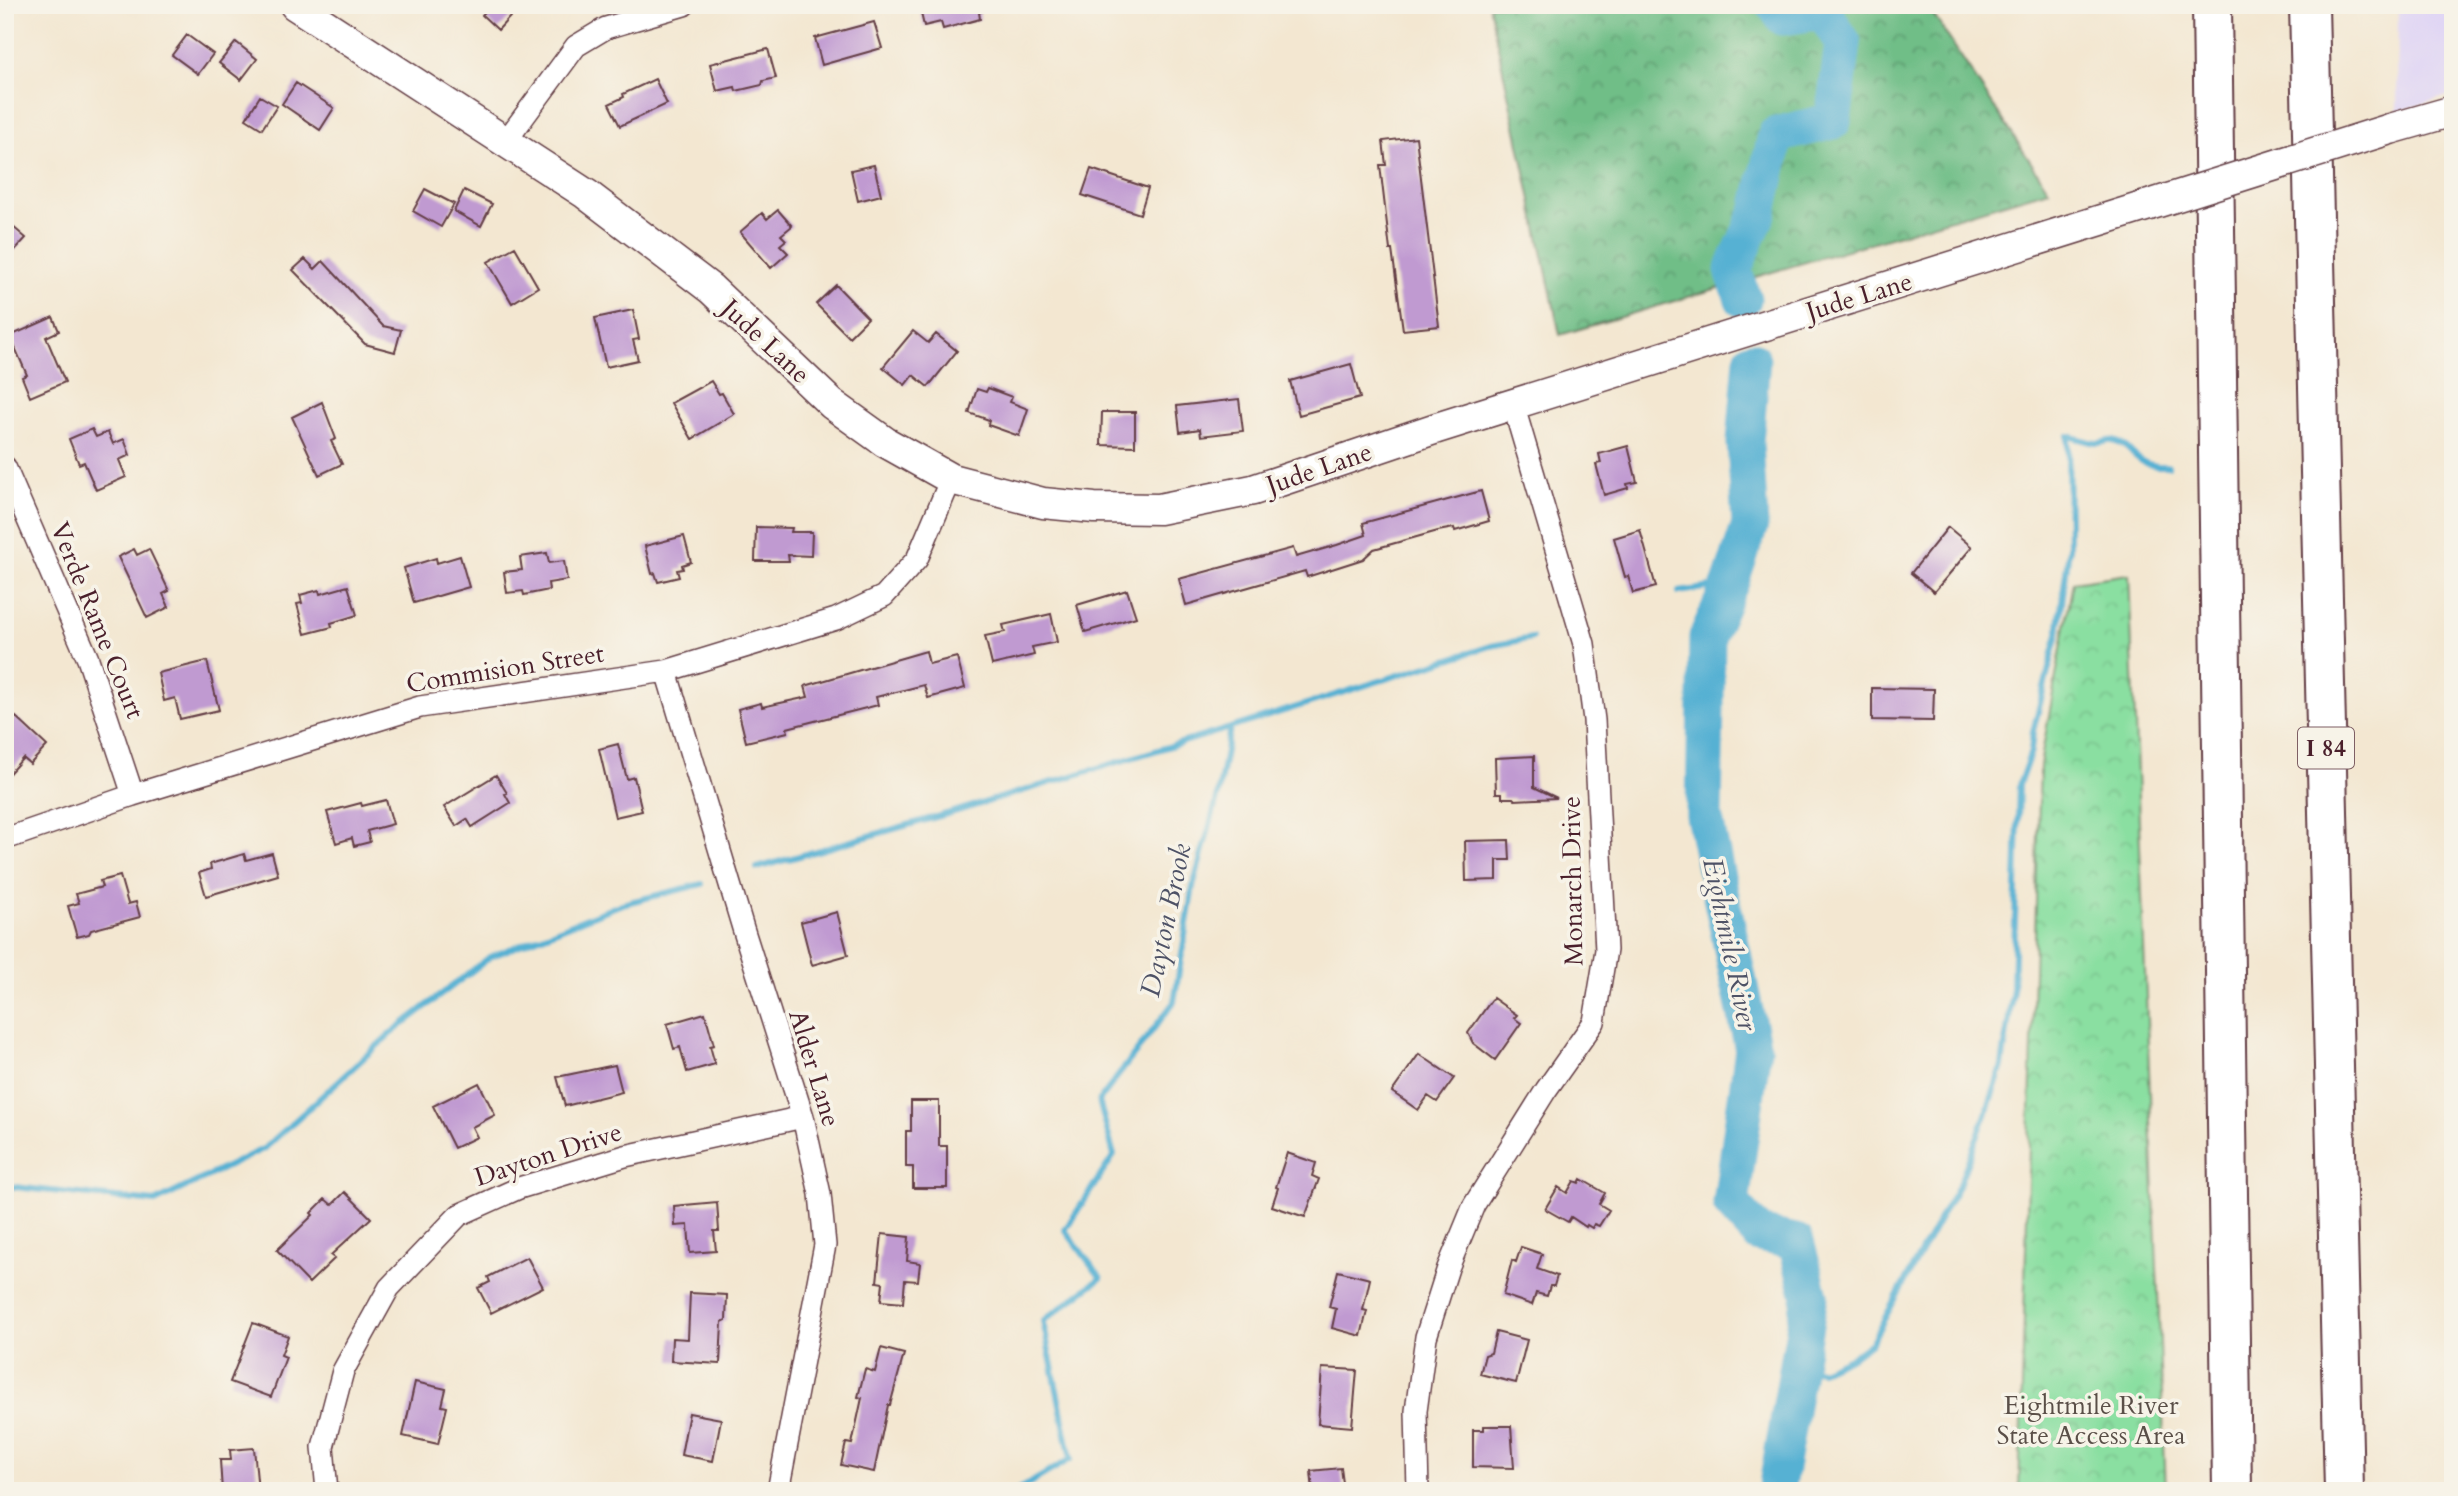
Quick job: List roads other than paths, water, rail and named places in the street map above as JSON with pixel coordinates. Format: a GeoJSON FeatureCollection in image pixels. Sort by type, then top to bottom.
{"type":"FeatureCollection","features":[{"type":"Feature","properties":{"kind":"highway"},"geometry":{"type":"LineString","coordinates":[[2212,5],[2232,1491]]}},
{"type":"Feature","properties":{"kind":"highway","name":"I 84"},"geometry":{"type":"LineString","coordinates":[[2309,5],[2344,1491]]}},
{"type":"Feature","properties":{"kind":"street","name":"Jude Lane"},"geometry":{"type":"LineString","coordinates":[[295,5],[586,194],[711,289],[832,404],[885,442],[951,478],[1042,503],[1094,508],[1159,509],[1253,490],[1513,404],[2453,110]]}},
{"type":"Feature","properties":{"kind":"street"},"geometry":{"type":"LineString","coordinates":[[506,141],[576,46],[606,28],[684,5]]}},
{"type":"Feature","properties":{"kind":"street","name":"Monarch Drive"},"geometry":{"type":"LineString","coordinates":[[1418,1491],[1416,1411],[1426,1337],[1448,1268],[1475,1205],[1546,1090],[1594,1022],[1606,950],[1594,720],[1584,644],[1513,404]]}},
{"type":"Feature","properties":{"kind":"street","name":"Verde Rame Court"},"geometry":{"type":"LineString","coordinates":[[5,467],[88,659],[133,795]]}},
{"type":"Feature","properties":{"kind":"street","name":"Commision Street"},"geometry":{"type":"LineString","coordinates":[[5,839],[133,795],[420,707],[666,671],[836,619],[884,596],[917,559],[951,478]]}},
{"type":"Feature","properties":{"kind":"street","name":"Alder Lane"},"geometry":{"type":"LineString","coordinates":[[666,671],[803,1117],[820,1194],[825,1245],[778,1491]]}},
{"type":"Feature","properties":{"kind":"street","name":"Dayton Drive"},"geometry":{"type":"LineString","coordinates":[[327,1491],[323,1447],[343,1371],[389,1288],[459,1214],[519,1188],[625,1156],[803,1117]]}},
{"type":"Feature","properties":{"kind":"waterway","name":"Eightmile River"},"geometry":{"type":"LineString","coordinates":[[1743,299],[1733,270],[1759,211],[1776,135],[1833,121],[1843,43],[1823,11],[1783,17],[1775,5]]}},
{"type":"Feature","properties":{"kind":"waterway","name":"Eightmile River"},"geometry":{"type":"LineString","coordinates":[[1752,360],[1745,442],[1750,525],[1730,584],[1707,637],[1704,815],[1753,1049],[1731,1203],[1759,1234],[1796,1242],[1810,1296],[1776,1491]]}},
{"type":"Feature","properties":{"kind":"waterway"},"geometry":{"type":"LineString","coordinates":[[1798,1367],[1821,1371],[1852,1357],[1871,1343],[1960,1182],[2002,1066],[2013,989],[2019,785],[2031,751],[2033,731],[2058,633],[2069,549],[2068,436],[2096,443],[2113,441],[2126,447],[2147,464],[2168,466]]}},
{"type":"Feature","properties":{"kind":"waterway","name":"Dayton Brook"},"geometry":{"type":"LineString","coordinates":[[1679,592],[1730,584]]}},
{"type":"Feature","properties":{"kind":"waterway","name":"Dayton Brook"},"geometry":{"type":"LineString","coordinates":[[1016,1491],[1071,1459],[1043,1321],[1101,1278],[1065,1230],[1114,1155],[1099,1101],[1174,1002],[1193,887],[1218,795],[1230,728],[1491,646],[1532,638]]}},
{"type":"Feature","properties":{"kind":"waterway"},"geometry":{"type":"LineString","coordinates":[[757,868],[957,811],[1230,728]]}},
{"type":"Feature","properties":{"kind":"waterway"},"geometry":{"type":"LineString","coordinates":[[5,1186],[155,1202],[265,1148],[390,1034],[490,957],[622,904],[702,884]]}},
{"type":"Feature","properties":{"kind":"park label","name":"Eightmile River State Access Area"},"geometry":{"type":"Point","coordinates":[2091,1420]}}]}
